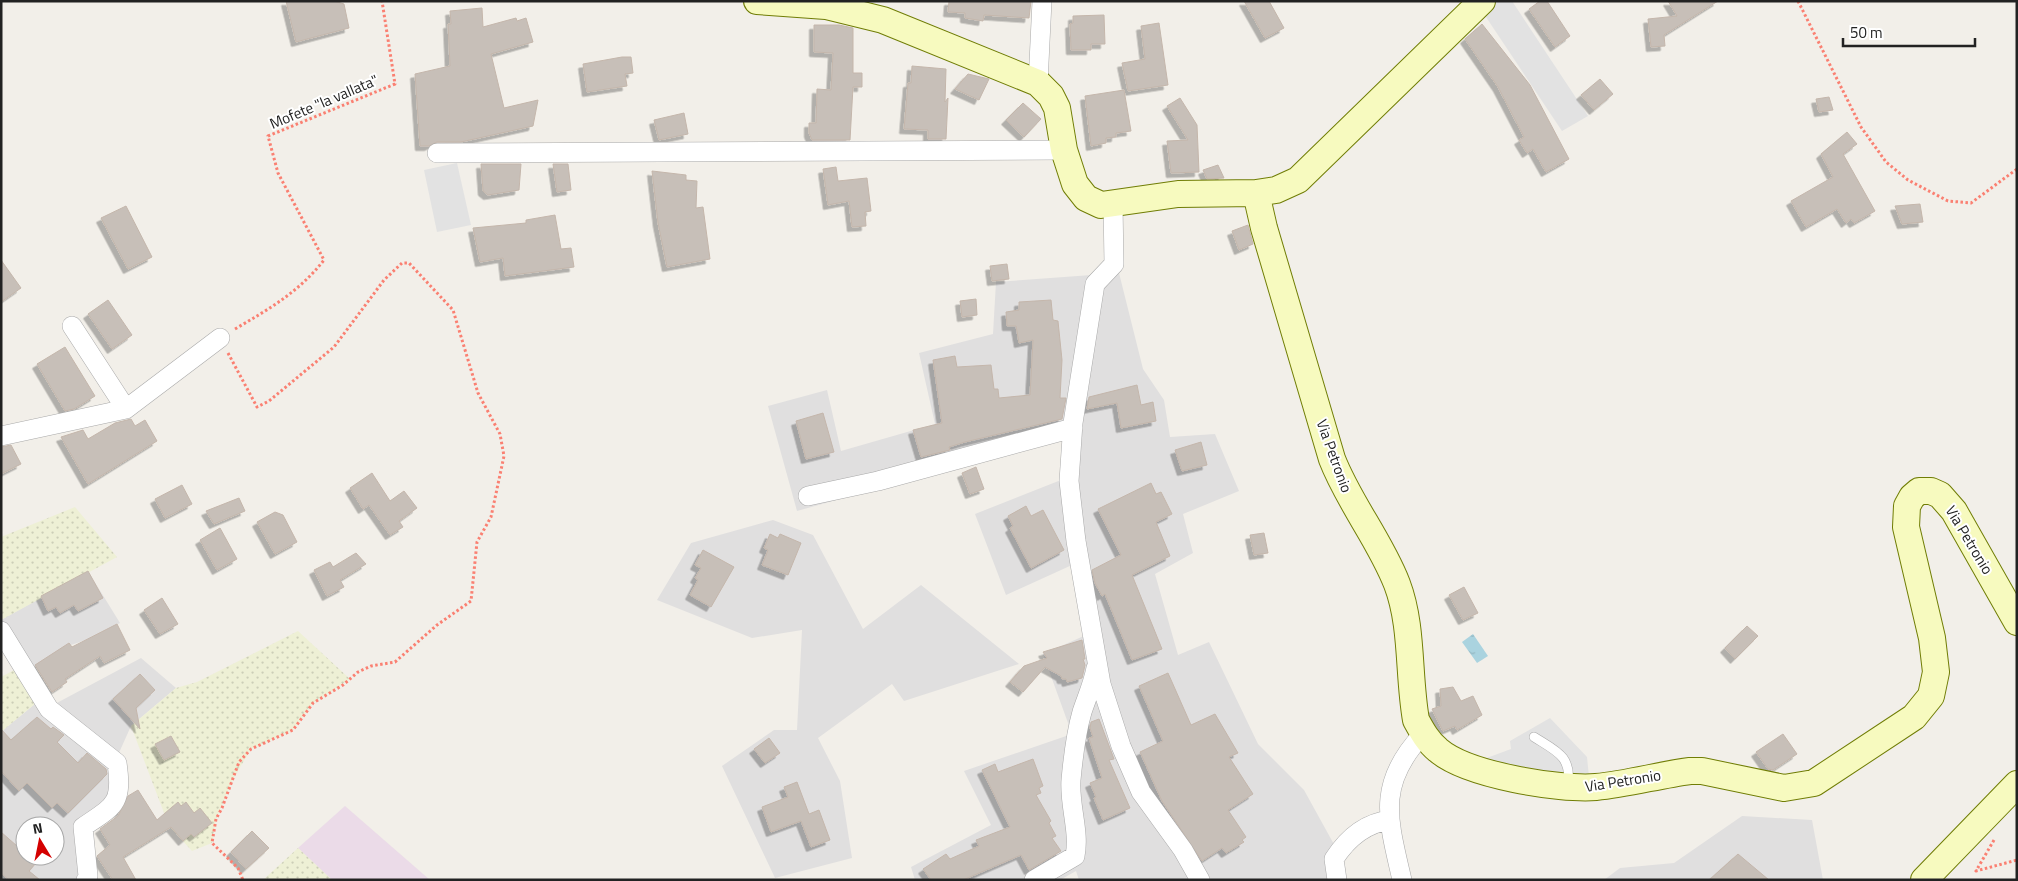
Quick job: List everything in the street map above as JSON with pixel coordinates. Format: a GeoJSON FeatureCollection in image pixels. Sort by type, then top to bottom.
{"type":"FeatureCollection","features":[{"type":"Feature","properties":{"kind":"street"},"geometry":{"type":"LineString","coordinates":[[757,1],[826,3],[883,20],[1038,82],[1051,96],[1057,108],[1064,150],[1075,184],[1086,198],[1101,205],[1178,194],[1256,193],[1276,190],[1298,180],[1482,1]]}},
{"type":"Feature","properties":{"kind":"street"},"geometry":{"type":"LineString","coordinates":[[1038,82],[1042,1]]}},
{"type":"Feature","properties":{"kind":"street"},"geometry":{"type":"LineString","coordinates":[[437,153],[1064,150]]}},
{"type":"Feature","properties":{"kind":"street","name":"Via Petronio"},"geometry":{"type":"LineString","coordinates":[[1256,193],[1264,228],[1332,459],[1345,490],[1397,583],[1405,609],[1416,720],[1423,734],[1438,751],[1462,764],[1527,781],[1567,788],[1597,787],[1690,771],[1784,788],[1814,783],[1914,717],[1931,696],[1936,672],[1932,638],[1906,527],[1907,506],[1912,497],[1919,491],[1931,491],[1940,494],[1954,511],[2017,622]]}},
{"type":"Feature","properties":{"kind":"street"},"geometry":{"type":"LineString","coordinates":[[1113,204],[1114,264],[1095,284],[1073,428],[1069,481],[1076,541],[1097,662],[1121,746],[1141,792],[1183,850],[1200,880]]}},
{"type":"Feature","properties":{"kind":"street"},"geometry":{"type":"LineString","coordinates":[[72,326],[126,409]]}},
{"type":"Feature","properties":{"kind":"street"},"geometry":{"type":"LineString","coordinates":[[1,436],[126,409],[220,338]]}},
{"type":"Feature","properties":{"kind":"street"},"geometry":{"type":"LineString","coordinates":[[808,496],[878,481],[1073,428]]}},
{"type":"Feature","properties":{"kind":"street"},"geometry":{"type":"LineString","coordinates":[[1,631],[49,709],[117,763],[120,784],[118,796],[109,809],[83,827],[88,876],[86,880]]}},
{"type":"Feature","properties":{"kind":"street"},"geometry":{"type":"LineString","coordinates":[[1034,880],[1075,856],[1077,848],[1070,803],[1071,780],[1082,714],[1093,685],[1097,662]]}},
{"type":"Feature","properties":{"kind":"street"},"geometry":{"type":"LineString","coordinates":[[1402,880],[1390,820],[1389,799],[1397,770],[1406,752],[1423,734]]}},
{"type":"Feature","properties":{"kind":"street"},"geometry":{"type":"LineString","coordinates":[[1924,880],[2017,784]]}},
{"type":"Feature","properties":{"kind":"street"},"geometry":{"type":"LineString","coordinates":[[1337,880],[1334,859],[1348,840],[1362,829],[1390,820]]}},
{"type":"Feature","properties":{"kind":"lane"},"geometry":{"type":"LineString","coordinates":[[1534,737],[1562,755],[1568,768],[1567,788]]}},
{"type":"Feature","properties":{"kind":"path","name":"Mofete \"la vallata\""},"geometry":{"type":"LineString","coordinates":[[220,338],[277,305],[299,288],[324,260],[280,179],[268,136],[395,84],[382,1]]}},
{"type":"Feature","properties":{"kind":"path"},"geometry":{"type":"LineString","coordinates":[[1798,1],[1861,127],[1886,162],[1908,180],[1948,201],[1971,203],[2017,169]]}},
{"type":"Feature","properties":{"kind":"path"},"geometry":{"type":"LineString","coordinates":[[220,338],[257,407],[288,387],[334,347],[384,280],[402,263],[409,263],[453,310],[478,393],[500,434],[504,456],[491,517],[477,542],[471,601],[437,624],[395,662],[371,666],[358,672],[343,685],[313,703],[293,730],[251,749],[239,762],[216,820],[212,843],[238,868],[243,880]]}},
{"type":"Feature","properties":{"kind":"path"},"geometry":{"type":"LineString","coordinates":[[1996,836],[1976,871],[2017,860]]}},
{"type":"Feature","properties":{"kind":"shaded area"},"geometry":{"type":"Polygon","coordinates":[[[1497,1],[1512,1],[1588,116],[1562,131],[1484,14],[1497,1]]]}},
{"type":"Feature","properties":{"kind":"shaded area"},"geometry":{"type":"Polygon","coordinates":[[[457,163],[471,225],[437,232],[424,170],[457,163]]]}},
{"type":"Feature","properties":{"kind":"shaded area"},"geometry":{"type":"Polygon","coordinates":[[[1119,273],[1143,369],[1164,400],[1170,437],[1215,434],[1239,491],[1183,514],[1193,553],[1155,574],[1178,655],[1209,642],[1258,744],[1304,790],[1336,848],[1330,860],[1328,880],[1079,880],[1076,871],[1060,880],[915,880],[911,867],[991,825],[964,771],[1072,734],[1043,654],[1086,635],[1072,565],[1006,595],[975,514],[1061,480],[1062,437],[797,511],[768,406],[827,390],[841,451],[935,424],[919,353],[993,334],[996,282],[1119,273]]]}},
{"type":"Feature","properties":{"kind":"shaded area"},"geometry":{"type":"Polygon","coordinates":[[[773,520],[813,535],[863,629],[921,585],[1019,664],[904,701],[892,684],[818,738],[840,781],[852,858],[775,878],[722,766],[774,730],[797,730],[802,630],[752,638],[657,600],[691,543],[773,520]]]}},
{"type":"Feature","properties":{"kind":"shaded area"},"geometry":{"type":"Polygon","coordinates":[[[88,571],[120,623],[86,640],[71,645],[30,669],[1,620],[88,571]]]}},
{"type":"Feature","properties":{"kind":"shaded area"},"geometry":{"type":"Polygon","coordinates":[[[141,658],[176,688],[131,726],[118,755],[53,705],[141,658]]]}},
{"type":"Feature","properties":{"kind":"shaded area"},"geometry":{"type":"Polygon","coordinates":[[[36,703],[117,763],[120,784],[83,827],[85,880],[1,880],[1,732],[36,703]]]}},
{"type":"Feature","properties":{"kind":"shaded area"},"geometry":{"type":"Polygon","coordinates":[[[1550,718],[1587,757],[1589,777],[1554,774],[1484,759],[1511,749],[1510,741],[1550,718]]]}},
{"type":"Feature","properties":{"kind":"shaded area"},"geometry":{"type":"Polygon","coordinates":[[[345,806],[430,880],[332,880],[298,848],[345,806]]]}},
{"type":"Feature","properties":{"kind":"shaded area"},"geometry":{"type":"Polygon","coordinates":[[[1742,816],[1812,820],[1823,880],[1604,880],[1620,868],[1674,863],[1742,816]]]}},
{"type":"Feature","properties":{"kind":"green space"},"geometry":{"type":"Polygon","coordinates":[[[75,507],[117,557],[1,620],[1,537],[75,507]]]}},
{"type":"Feature","properties":{"kind":"green space"},"geometry":{"type":"Polygon","coordinates":[[[298,631],[350,679],[313,703],[293,730],[251,749],[233,779],[216,819],[212,843],[192,851],[169,826],[131,726],[176,688],[197,682],[298,631]]]}},
{"type":"Feature","properties":{"kind":"green space"},"geometry":{"type":"Polygon","coordinates":[[[20,667],[36,703],[1,732],[1,677],[20,667]]]}},
{"type":"Feature","properties":{"kind":"green space"},"geometry":{"type":"Polygon","coordinates":[[[298,848],[332,880],[263,880],[298,848]]]}},
{"type":"Feature","properties":{"kind":"water"},"geometry":{"type":"Polygon","coordinates":[[[1473,634],[1488,656],[1477,663],[1462,642],[1473,634]]]}},
{"type":"Feature","properties":{"kind":"building"},"geometry":{"type":"Polygon","coordinates":[[[286,1],[334,1],[344,4],[349,28],[296,42],[286,1]]]}},
{"type":"Feature","properties":{"kind":"building"},"geometry":{"type":"Polygon","coordinates":[[[949,1],[1031,1],[1029,18],[984,15],[983,21],[965,18],[965,13],[948,12],[949,1]]]}},
{"type":"Feature","properties":{"kind":"building"},"geometry":{"type":"Polygon","coordinates":[[[1244,1],[1269,1],[1284,28],[1265,38],[1244,1]]]}},
{"type":"Feature","properties":{"kind":"building"},"geometry":{"type":"Polygon","coordinates":[[[1540,1],[1547,1],[1570,36],[1555,47],[1529,9],[1540,1]]]}},
{"type":"Feature","properties":{"kind":"building"},"geometry":{"type":"Polygon","coordinates":[[[1668,1],[1718,1],[1664,35],[1665,46],[1651,47],[1648,19],[1677,16],[1668,1]]]}},
{"type":"Feature","properties":{"kind":"building"},"geometry":{"type":"Polygon","coordinates":[[[482,8],[483,27],[516,18],[517,21],[526,18],[533,42],[491,54],[504,108],[538,100],[533,126],[461,142],[437,142],[429,146],[420,146],[415,74],[450,66],[448,24],[451,24],[450,11],[482,8]]]}},
{"type":"Feature","properties":{"kind":"building"},"geometry":{"type":"Polygon","coordinates":[[[1104,15],[1105,44],[1091,44],[1091,50],[1071,50],[1070,24],[1073,23],[1073,16],[1104,15]]]}},
{"type":"Feature","properties":{"kind":"building"},"geometry":{"type":"Polygon","coordinates":[[[1159,23],[1168,85],[1128,91],[1122,63],[1145,59],[1141,26],[1159,23]]]}},
{"type":"Feature","properties":{"kind":"building"},"geometry":{"type":"Polygon","coordinates":[[[1482,24],[1530,85],[1569,159],[1546,172],[1533,149],[1527,153],[1519,140],[1524,137],[1498,87],[1465,39],[1482,24]]]}},
{"type":"Feature","properties":{"kind":"building"},"geometry":{"type":"Polygon","coordinates":[[[814,25],[839,25],[853,28],[853,73],[862,73],[862,87],[853,87],[850,140],[812,140],[809,133],[809,123],[816,123],[817,89],[831,90],[833,53],[814,52],[814,25]]]}},
{"type":"Feature","properties":{"kind":"building"},"geometry":{"type":"Polygon","coordinates":[[[631,57],[633,73],[625,74],[627,86],[587,92],[583,64],[631,57]]]}},
{"type":"Feature","properties":{"kind":"building"},"geometry":{"type":"Polygon","coordinates":[[[912,66],[946,69],[945,102],[948,98],[946,139],[928,139],[928,130],[904,129],[908,83],[911,83],[912,66]]]}},
{"type":"Feature","properties":{"kind":"building"},"geometry":{"type":"Polygon","coordinates":[[[968,74],[989,79],[979,100],[955,89],[968,74]]]}},
{"type":"Feature","properties":{"kind":"building"},"geometry":{"type":"Polygon","coordinates":[[[1600,79],[1613,94],[1594,110],[1581,95],[1600,79]]]}},
{"type":"Feature","properties":{"kind":"building"},"geometry":{"type":"Polygon","coordinates":[[[1124,90],[1131,131],[1116,133],[1116,137],[1106,138],[1106,143],[1091,146],[1085,96],[1124,90]]]}},
{"type":"Feature","properties":{"kind":"building"},"geometry":{"type":"Polygon","coordinates":[[[1829,97],[1833,110],[1819,112],[1816,99],[1829,97]]]}},
{"type":"Feature","properties":{"kind":"building"},"geometry":{"type":"Polygon","coordinates":[[[1180,98],[1197,125],[1199,172],[1171,173],[1167,141],[1188,140],[1167,106],[1180,98]]]}},
{"type":"Feature","properties":{"kind":"building"},"geometry":{"type":"Polygon","coordinates":[[[1023,103],[1041,119],[1024,137],[1006,120],[1023,103]]]}},
{"type":"Feature","properties":{"kind":"building"},"geometry":{"type":"Polygon","coordinates":[[[684,113],[688,134],[659,140],[654,120],[684,113]]]}},
{"type":"Feature","properties":{"kind":"building"},"geometry":{"type":"Polygon","coordinates":[[[1847,132],[1857,144],[1843,154],[1875,211],[1854,223],[1851,219],[1846,223],[1837,209],[1806,227],[1791,201],[1833,177],[1821,154],[1847,132]]]}},
{"type":"Feature","properties":{"kind":"building"},"geometry":{"type":"Polygon","coordinates":[[[481,164],[521,164],[519,190],[488,195],[483,191],[481,164]]]}},
{"type":"Feature","properties":{"kind":"building"},"geometry":{"type":"Polygon","coordinates":[[[553,164],[568,164],[571,190],[557,192],[553,164]]]}},
{"type":"Feature","properties":{"kind":"building"},"geometry":{"type":"Polygon","coordinates":[[[1218,165],[1224,178],[1207,179],[1203,170],[1218,165]]]}},
{"type":"Feature","properties":{"kind":"building"},"geometry":{"type":"Polygon","coordinates":[[[836,167],[838,181],[867,178],[871,211],[865,212],[866,226],[852,227],[849,201],[828,205],[823,169],[836,167]]]}},
{"type":"Feature","properties":{"kind":"building"},"geometry":{"type":"Polygon","coordinates":[[[652,171],[686,175],[686,180],[697,181],[696,208],[703,207],[710,259],[667,267],[658,223],[652,171]]]}},
{"type":"Feature","properties":{"kind":"building"},"geometry":{"type":"Polygon","coordinates":[[[1920,204],[1923,222],[1902,224],[1895,206],[1920,204]]]}},
{"type":"Feature","properties":{"kind":"building"},"geometry":{"type":"Polygon","coordinates":[[[126,206],[152,257],[128,269],[101,218],[126,206]]]}},
{"type":"Feature","properties":{"kind":"building"},"geometry":{"type":"Polygon","coordinates":[[[555,215],[561,249],[571,248],[574,267],[505,276],[503,258],[480,262],[473,228],[526,223],[526,220],[555,215]]]}},
{"type":"Feature","properties":{"kind":"building"},"geometry":{"type":"Polygon","coordinates":[[[1248,225],[1253,244],[1239,250],[1232,231],[1248,225]]]}},
{"type":"Feature","properties":{"kind":"building"},"geometry":{"type":"Polygon","coordinates":[[[1,260],[21,288],[1,302],[1,260]]]}},
{"type":"Feature","properties":{"kind":"building"},"geometry":{"type":"Polygon","coordinates":[[[1007,264],[1009,279],[992,281],[990,266],[1007,264]]]}},
{"type":"Feature","properties":{"kind":"building"},"geometry":{"type":"Polygon","coordinates":[[[976,299],[977,315],[962,317],[960,301],[976,299]]]}},
{"type":"Feature","properties":{"kind":"building"},"geometry":{"type":"Polygon","coordinates":[[[108,300],[132,335],[112,349],[88,314],[108,300]]]}},
{"type":"Feature","properties":{"kind":"building"},"geometry":{"type":"Polygon","coordinates":[[[1051,300],[1053,320],[1058,321],[1062,360],[1060,398],[1066,398],[1062,419],[965,442],[949,447],[950,450],[921,457],[913,430],[942,423],[933,360],[955,356],[957,367],[991,365],[994,389],[998,389],[999,398],[1030,395],[1033,340],[1019,343],[1016,326],[1007,326],[1006,312],[1019,310],[1019,302],[1051,300]]]}},
{"type":"Feature","properties":{"kind":"building"},"geometry":{"type":"Polygon","coordinates":[[[65,347],[95,396],[74,409],[65,411],[37,364],[65,347]]]}},
{"type":"Feature","properties":{"kind":"building"},"geometry":{"type":"Polygon","coordinates":[[[1137,385],[1141,405],[1153,402],[1156,421],[1121,428],[1117,403],[1087,409],[1089,397],[1137,385]]]}},
{"type":"Feature","properties":{"kind":"building"},"geometry":{"type":"Polygon","coordinates":[[[823,413],[834,452],[806,459],[796,421],[823,413]]]}},
{"type":"Feature","properties":{"kind":"building"},"geometry":{"type":"Polygon","coordinates":[[[131,419],[135,426],[145,420],[157,441],[88,484],[61,437],[83,430],[88,439],[115,423],[131,419]]]}},
{"type":"Feature","properties":{"kind":"building"},"geometry":{"type":"Polygon","coordinates":[[[1201,442],[1207,465],[1182,471],[1175,450],[1201,442]]]}},
{"type":"Feature","properties":{"kind":"building"},"geometry":{"type":"Polygon","coordinates":[[[11,445],[21,464],[1,474],[1,447],[11,445]]]}},
{"type":"Feature","properties":{"kind":"building"},"geometry":{"type":"Polygon","coordinates":[[[976,467],[984,489],[970,494],[962,473],[976,467]]]}},
{"type":"Feature","properties":{"kind":"building"},"geometry":{"type":"Polygon","coordinates":[[[372,473],[390,501],[404,491],[417,508],[399,521],[403,527],[390,535],[369,505],[363,509],[350,488],[372,473]]]}},
{"type":"Feature","properties":{"kind":"building"},"geometry":{"type":"Polygon","coordinates":[[[1151,483],[1156,494],[1161,492],[1172,514],[1156,522],[1170,556],[1132,575],[1162,649],[1132,660],[1105,594],[1102,596],[1095,583],[1092,570],[1121,555],[1098,509],[1151,483]]]}},
{"type":"Feature","properties":{"kind":"building"},"geometry":{"type":"Polygon","coordinates":[[[182,485],[192,504],[165,518],[155,499],[182,485]]]}},
{"type":"Feature","properties":{"kind":"building"},"geometry":{"type":"Polygon","coordinates":[[[239,498],[245,511],[214,524],[206,511],[239,498]]]}},
{"type":"Feature","properties":{"kind":"building"},"geometry":{"type":"Polygon","coordinates":[[[1026,506],[1031,516],[1043,510],[1064,550],[1031,568],[1010,528],[1013,526],[1008,516],[1026,506]]]}},
{"type":"Feature","properties":{"kind":"building"},"geometry":{"type":"Polygon","coordinates":[[[275,512],[283,515],[297,542],[275,554],[257,522],[275,512]]]}},
{"type":"Feature","properties":{"kind":"building"},"geometry":{"type":"Polygon","coordinates":[[[220,528],[237,559],[217,570],[200,540],[220,528]]]}},
{"type":"Feature","properties":{"kind":"building"},"geometry":{"type":"Polygon","coordinates":[[[1264,533],[1268,553],[1254,555],[1250,535],[1264,533]]]}},
{"type":"Feature","properties":{"kind":"building"},"geometry":{"type":"Polygon","coordinates":[[[770,534],[778,538],[780,534],[801,543],[788,575],[762,565],[768,550],[764,548],[770,534]]]}},
{"type":"Feature","properties":{"kind":"building"},"geometry":{"type":"Polygon","coordinates":[[[703,550],[734,567],[711,607],[690,595],[698,580],[695,578],[701,568],[695,565],[703,550]]]}},
{"type":"Feature","properties":{"kind":"building"},"geometry":{"type":"Polygon","coordinates":[[[356,553],[366,564],[340,580],[344,587],[327,596],[314,570],[330,562],[333,567],[356,553]]]}},
{"type":"Feature","properties":{"kind":"building"},"geometry":{"type":"Polygon","coordinates":[[[88,571],[103,598],[78,611],[74,605],[60,613],[56,607],[48,611],[41,596],[88,571]]]}},
{"type":"Feature","properties":{"kind":"building"},"geometry":{"type":"Polygon","coordinates":[[[1464,587],[1478,613],[1463,620],[1449,595],[1464,587]]]}},
{"type":"Feature","properties":{"kind":"building"},"geometry":{"type":"Polygon","coordinates":[[[162,598],[178,624],[160,634],[144,610],[162,598]]]}},
{"type":"Feature","properties":{"kind":"building"},"geometry":{"type":"Polygon","coordinates":[[[117,624],[130,650],[104,663],[100,656],[65,679],[67,682],[52,692],[35,665],[69,643],[72,647],[117,624]]]}},
{"type":"Feature","properties":{"kind":"building"},"geometry":{"type":"Polygon","coordinates":[[[1747,626],[1758,636],[1735,659],[1725,648],[1747,626]]]}},
{"type":"Feature","properties":{"kind":"building"},"geometry":{"type":"Polygon","coordinates":[[[1082,640],[1085,665],[1082,678],[1067,682],[1066,679],[1062,679],[1061,676],[1045,667],[1023,692],[1010,682],[1024,666],[1047,658],[1043,652],[1082,640]]]}},
{"type":"Feature","properties":{"kind":"building"},"geometry":{"type":"Polygon","coordinates":[[[1168,673],[1191,725],[1215,714],[1238,753],[1229,757],[1253,794],[1228,810],[1246,837],[1242,840],[1244,842],[1226,853],[1222,848],[1202,861],[1162,801],[1140,752],[1163,741],[1139,686],[1168,673]]]}},
{"type":"Feature","properties":{"kind":"building"},"geometry":{"type":"Polygon","coordinates":[[[140,674],[155,690],[136,708],[140,729],[113,699],[140,674]]]}},
{"type":"Feature","properties":{"kind":"building"},"geometry":{"type":"Polygon","coordinates":[[[1453,687],[1461,701],[1473,696],[1482,715],[1457,730],[1455,726],[1443,731],[1432,709],[1441,706],[1440,689],[1453,687]]]}},
{"type":"Feature","properties":{"kind":"building"},"geometry":{"type":"Polygon","coordinates":[[[37,717],[51,729],[53,727],[64,735],[57,742],[78,763],[87,753],[106,769],[107,774],[68,813],[57,803],[52,808],[27,783],[19,791],[1,771],[1,729],[11,740],[37,717]]]}},
{"type":"Feature","properties":{"kind":"building"},"geometry":{"type":"Polygon","coordinates":[[[1099,719],[1114,759],[1109,760],[1130,808],[1103,820],[1090,783],[1102,778],[1089,738],[1093,737],[1090,728],[1091,722],[1099,719]]]}},
{"type":"Feature","properties":{"kind":"building"},"geometry":{"type":"Polygon","coordinates":[[[1783,734],[1797,754],[1773,770],[1768,769],[1756,752],[1783,734]]]}},
{"type":"Feature","properties":{"kind":"building"},"geometry":{"type":"Polygon","coordinates":[[[171,736],[180,752],[164,760],[155,744],[171,736]]]}},
{"type":"Feature","properties":{"kind":"building"},"geometry":{"type":"Polygon","coordinates":[[[769,738],[780,753],[765,763],[754,749],[769,738]]]}},
{"type":"Feature","properties":{"kind":"building"},"geometry":{"type":"Polygon","coordinates":[[[1033,759],[1043,786],[1039,788],[1041,793],[1036,795],[1051,821],[1049,823],[1056,836],[1052,838],[1061,851],[1029,870],[1021,855],[963,880],[931,880],[923,869],[946,854],[950,859],[979,846],[976,840],[1010,827],[982,770],[995,764],[998,772],[1033,759]]]}},
{"type":"Feature","properties":{"kind":"building"},"geometry":{"type":"Polygon","coordinates":[[[797,782],[809,814],[819,810],[830,840],[811,847],[801,821],[771,832],[762,807],[788,797],[784,787],[797,782]]]}},
{"type":"Feature","properties":{"kind":"building"},"geometry":{"type":"Polygon","coordinates":[[[138,790],[157,820],[178,802],[181,806],[186,802],[194,813],[200,808],[212,823],[194,837],[191,834],[183,841],[171,827],[123,857],[136,880],[113,880],[97,856],[110,845],[100,829],[118,816],[128,796],[138,790]]]}},
{"type":"Feature","properties":{"kind":"building"},"geometry":{"type":"Polygon","coordinates":[[[252,831],[269,848],[246,869],[231,852],[252,831]]]}},
{"type":"Feature","properties":{"kind":"building"},"geometry":{"type":"Polygon","coordinates":[[[1,832],[15,844],[15,866],[33,866],[29,871],[40,880],[9,880],[1,873],[1,832]]]}},
{"type":"Feature","properties":{"kind":"building"},"geometry":{"type":"Polygon","coordinates":[[[1738,854],[1769,880],[1709,880],[1738,854]]]}}]}
